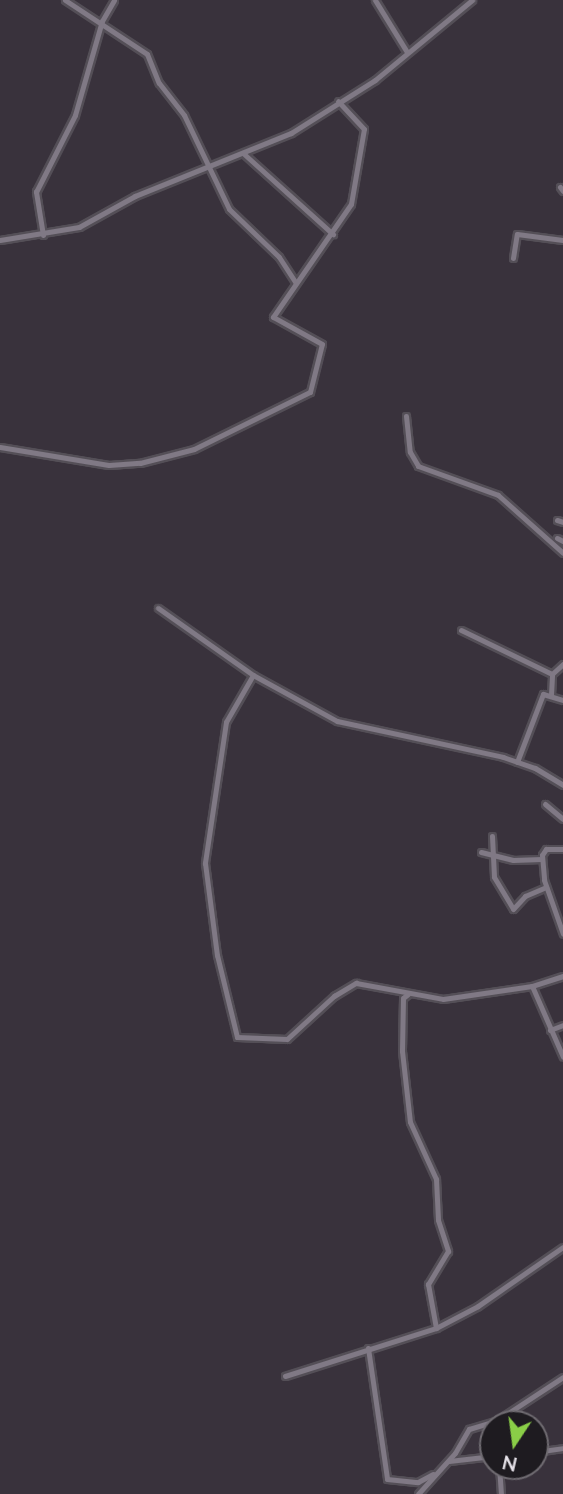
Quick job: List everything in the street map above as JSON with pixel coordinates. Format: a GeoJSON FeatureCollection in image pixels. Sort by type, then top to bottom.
{"type":"FeatureCollection","features":[{"type":"Feature","properties":{"kind":"street"},"geometry":{"type":"LineString","coordinates":[[64,0],[102,21],[147,54],[159,83],[184,114],[207,168],[229,209],[279,257],[295,282]]}},
{"type":"Feature","properties":{"kind":"street"},"geometry":{"type":"LineString","coordinates":[[43,235],[36,192],[75,115],[102,21],[114,0]]}},
{"type":"Feature","properties":{"kind":"street"},"geometry":{"type":"LineString","coordinates":[[375,0],[407,51]]}},
{"type":"Feature","properties":{"kind":"street"},"geometry":{"type":"LineString","coordinates":[[0,240],[79,227],[135,196],[291,133],[375,80],[472,0]]}},
{"type":"Feature","properties":{"kind":"street"},"geometry":{"type":"LineString","coordinates":[[0,447],[109,465],[140,463],[181,455],[298,400],[313,386],[322,346],[273,317],[295,282],[333,234],[351,204],[365,134],[338,101]]}},
{"type":"Feature","properties":{"kind":"street"},"geometry":{"type":"LineString","coordinates":[[244,154],[333,234]]}},
{"type":"Feature","properties":{"kind":"street"},"geometry":{"type":"LineString","coordinates":[[513,258],[517,234],[563,240]]}},
{"type":"Feature","properties":{"kind":"street"},"geometry":{"type":"LineString","coordinates":[[406,416],[410,452],[418,466],[498,495],[563,554]]}},
{"type":"Feature","properties":{"kind":"street"},"geometry":{"type":"LineString","coordinates":[[158,608],[253,675],[337,721],[517,762],[563,785]]}},
{"type":"Feature","properties":{"kind":"street"},"geometry":{"type":"LineString","coordinates":[[461,629],[552,674]]}},
{"type":"Feature","properties":{"kind":"street"},"geometry":{"type":"LineString","coordinates":[[551,695],[552,674],[563,664]]}},
{"type":"Feature","properties":{"kind":"street"},"geometry":{"type":"LineString","coordinates":[[253,675],[226,722],[205,863],[217,955],[237,1037],[287,1039],[334,996],[356,983],[408,995],[457,999],[532,986],[563,976]]}},
{"type":"Feature","properties":{"kind":"street"},"geometry":{"type":"LineString","coordinates":[[517,762],[542,694],[563,700]]}},
{"type":"Feature","properties":{"kind":"street"},"geometry":{"type":"LineString","coordinates":[[545,804],[563,819]]}},
{"type":"Feature","properties":{"kind":"street"},"geometry":{"type":"LineString","coordinates":[[492,836],[494,877],[513,909],[525,897],[546,887]]}},
{"type":"Feature","properties":{"kind":"street"},"geometry":{"type":"LineString","coordinates":[[563,849],[546,849],[542,859],[546,887],[563,934]]}},
{"type":"Feature","properties":{"kind":"street"},"geometry":{"type":"LineString","coordinates":[[481,852],[513,860],[542,859]]}},
{"type":"Feature","properties":{"kind":"street"},"geometry":{"type":"LineString","coordinates":[[532,986],[563,1057]]}},
{"type":"Feature","properties":{"kind":"street"},"geometry":{"type":"LineString","coordinates":[[408,995],[402,998],[402,1051],[410,1122],[436,1179],[438,1220],[448,1251],[428,1284],[436,1328]]}},
{"type":"Feature","properties":{"kind":"street"},"geometry":{"type":"LineString","coordinates":[[550,1030],[563,1025]]}},
{"type":"Feature","properties":{"kind":"street"},"geometry":{"type":"LineString","coordinates":[[285,1376],[436,1328],[478,1306],[563,1247]]}},
{"type":"Feature","properties":{"kind":"street"},"geometry":{"type":"LineString","coordinates":[[368,1348],[387,1479],[418,1482],[435,1473]]}},
{"type":"Feature","properties":{"kind":"street"},"geometry":{"type":"LineString","coordinates":[[418,1494],[449,1461],[469,1429],[496,1422],[563,1377]]}},
{"type":"Feature","properties":{"kind":"street"},"geometry":{"type":"LineString","coordinates":[[449,1461],[479,1458]]}}]}
